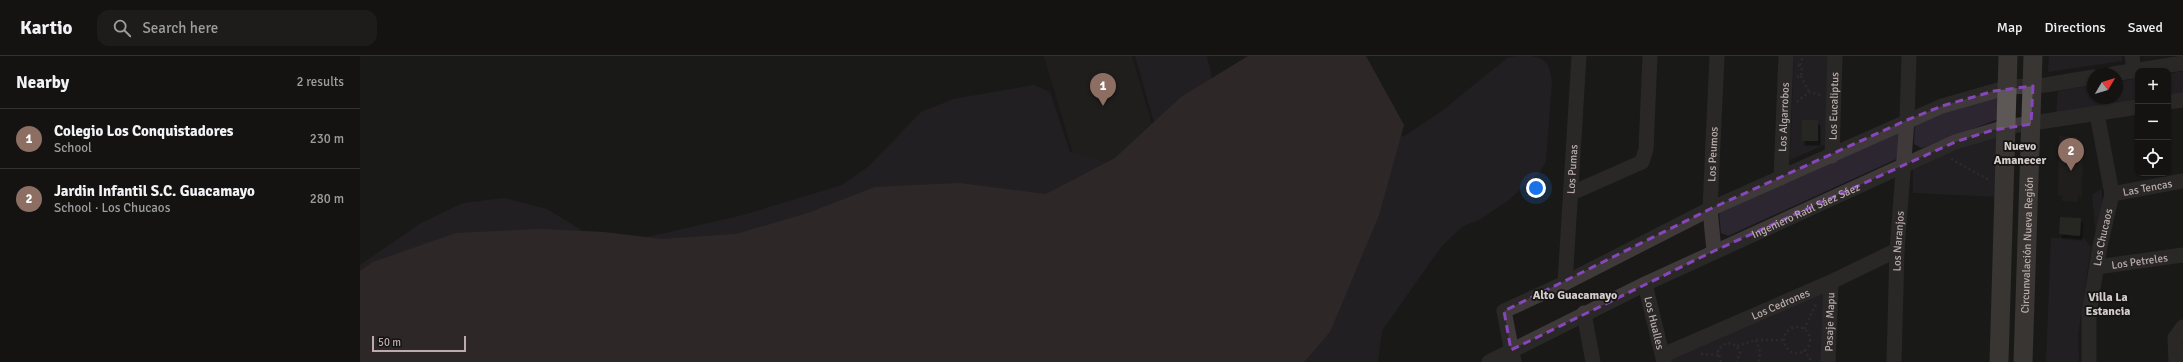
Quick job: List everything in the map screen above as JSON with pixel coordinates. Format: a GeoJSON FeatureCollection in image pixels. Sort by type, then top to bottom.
{"type":"FeatureCollection","features":[{"type":"Feature","properties":{"kind":"main road"},"geometry":{"type":"LineString","coordinates":[[1999,362],[2008,56]]}},
{"type":"Feature","properties":{"kind":"main road","name":"Circunvalación Nueva Región"},"geometry":{"type":"LineString","coordinates":[[2023,362],[2033,56]]}},
{"type":"Feature","properties":{"kind":"street","name":"Los Pumas"},"geometry":{"type":"LineString","coordinates":[[1565,283],[1580,56]]}},
{"type":"Feature","properties":{"kind":"street"},"geometry":{"type":"LineString","coordinates":[[1572,193],[1642,162],[1646,149],[1650,56]]}},
{"type":"Feature","properties":{"kind":"street","name":"Los Peumos"},"geometry":{"type":"LineString","coordinates":[[1714,251],[1710,209],[1717,56]]}},
{"type":"Feature","properties":{"kind":"street","name":"Los Algarrobos"},"geometry":{"type":"LineString","coordinates":[[1782,178],[1786,56]]}},
{"type":"Feature","properties":{"kind":"street","name":"Los Eucaliptus"},"geometry":{"type":"LineString","coordinates":[[1832,156],[1835,56]]}},
{"type":"Feature","properties":{"kind":"street","name":"Los Naranjos"},"geometry":{"type":"LineString","coordinates":[[1894,362],[1897,250],[1907,120],[1909,56]]}},
{"type":"Feature","properties":{"kind":"street"},"geometry":{"type":"LineString","coordinates":[[2123,68],[2133,63],[2183,63]]}},
{"type":"Feature","properties":{"kind":"street"},"geometry":{"type":"LineString","coordinates":[[1512,356],[1504,311],[1565,283],[1710,209],[1832,156],[1907,120],[1942,106],[2008,87],[2033,86],[2087,78]]}},
{"type":"Feature","properties":{"kind":"street"},"geometry":{"type":"LineString","coordinates":[[2171,102],[2183,100]]}},
{"type":"Feature","properties":{"kind":"street","name":"Ingeniero Raúl Sáez Sáez"},"geometry":{"type":"LineString","coordinates":[[1488,362],[1512,356],[1584,313],[1714,251],[1762,231],[1904,164],[1955,142],[2006,127],[2135,108]]}},
{"type":"Feature","properties":{"kind":"street","name":"Los Chucaos"},"geometry":{"type":"LineString","coordinates":[[2089,362],[2089,313],[2112,194],[2097,114]]}},
{"type":"Feature","properties":{"kind":"street","name":"Las Tencas"},"geometry":{"type":"LineString","coordinates":[[2112,194],[2183,181]]}},
{"type":"Feature","properties":{"kind":"street","name":"Los Cedrones"},"geometry":{"type":"LineString","coordinates":[[1664,359],[1897,250]]}},
{"type":"Feature","properties":{"kind":"street","name":"Los Petreles"},"geometry":{"type":"LineString","coordinates":[[2097,267],[2183,256]]}},
{"type":"Feature","properties":{"kind":"street","name":"Pasaje Mapu"},"geometry":{"type":"LineString","coordinates":[[1828,283],[1828,362]]}},
{"type":"Feature","properties":{"kind":"street","name":"Los Hualles"},"geometry":{"type":"LineString","coordinates":[[1645,284],[1664,359]]}},
{"type":"Feature","properties":{"kind":"street"},"geometry":{"type":"LineString","coordinates":[[1584,313],[1593,362]]}},
{"type":"Feature","properties":{"kind":"street"},"geometry":{"type":"LineString","coordinates":[[2176,362],[2175,338],[2183,327]]}},
{"type":"Feature","properties":{"kind":"path"},"geometry":{"type":"LineString","coordinates":[[1800,66],[1803,56]]}},
{"type":"Feature","properties":{"kind":"path"},"geometry":{"type":"LineString","coordinates":[[1801,76],[1809,92]]}},
{"type":"Feature","properties":{"kind":"path"},"geometry":{"type":"LineString","coordinates":[[1784,111],[1809,92],[1819,94],[1834,109]]}},
{"type":"Feature","properties":{"kind":"path"},"geometry":{"type":"LineString","coordinates":[[1944,155],[1991,182]]}},
{"type":"Feature","properties":{"kind":"path"},"geometry":{"type":"LineString","coordinates":[[1804,329],[1828,283]]}},
{"type":"Feature","properties":{"kind":"path"},"geometry":{"type":"LineString","coordinates":[[1804,329],[1792,328],[1786,334],[1785,340],[1786,346],[1792,351],[1804,350]]}},
{"type":"Feature","properties":{"kind":"path"},"geometry":{"type":"LineString","coordinates":[[1804,329],[1810,339],[1804,350]]}},
{"type":"Feature","properties":{"kind":"path"},"geometry":{"type":"LineString","coordinates":[[1737,346],[1756,340],[1785,340]]}},
{"type":"Feature","properties":{"kind":"path"},"geometry":{"type":"LineString","coordinates":[[1756,340],[1760,352],[1759,362]]}},
{"type":"Feature","properties":{"kind":"path"},"geometry":{"type":"LineString","coordinates":[[1720,361],[1718,351],[1722,345],[1730,343],[1737,346],[1740,352],[1737,362]]}},
{"type":"Feature","properties":{"kind":"path"},"geometry":{"type":"LineString","coordinates":[[1804,350],[1812,362]]}},
{"type":"Feature","properties":{"kind":"highlighted area"},"geometry":{"type":"Polygon","coordinates":[[[2033,86],[2031,124],[1993,130],[1955,142],[1714,251],[1511,350],[1504,311],[1710,209],[1907,120],[1942,106],[1994,91],[2033,86]]]}},
{"type":"Feature","properties":{"kind":"shaded area"},"geometry":{"type":"Polygon","coordinates":[[[1044,56],[1132,56],[1161,156],[1077,167],[1044,56]]]}},
{"type":"Feature","properties":{"kind":"shaded area"},"geometry":{"type":"Polygon","coordinates":[[[1135,56],[1207,56],[1220,113],[1375,144],[1406,135],[1443,110],[1507,58],[1514,56],[1538,57],[1545,61],[1552,81],[1546,161],[1540,172],[1509,200],[1481,219],[1462,227],[1441,247],[1382,331],[1378,362],[360,362],[360,265],[421,223],[463,203],[504,198],[547,209],[583,231],[643,238],[743,215],[842,185],[869,166],[921,112],[953,99],[1034,85],[1050,92],[1070,152],[1104,162],[1125,163],[1164,158],[1135,56]]]}},
{"type":"Feature","properties":{"kind":"shaded area"},"geometry":{"type":"Polygon","coordinates":[[[1248,56],[1366,56],[1404,125],[1379,215],[1330,332],[1304,362],[360,362],[360,271],[373,262],[456,233],[540,229],[604,232],[662,239],[736,234],[808,213],[875,187],[959,183],[1046,194],[1115,158],[1181,97],[1248,56]]]}},
{"type":"Feature","properties":{"kind":"shaded area"},"geometry":{"type":"Polygon","coordinates":[[[1794,56],[1831,56],[1829,143],[1790,160],[1794,56]]]}},
{"type":"Feature","properties":{"kind":"shaded area"},"geometry":{"type":"Polygon","coordinates":[[[2049,56],[2122,56],[2122,61],[2048,72],[2049,56]]]}},
{"type":"Feature","properties":{"kind":"shaded area"},"geometry":{"type":"Polygon","coordinates":[[[2183,71],[2183,93],[2171,95],[2171,73],[2183,71]]]}},
{"type":"Feature","properties":{"kind":"shaded area"},"geometry":{"type":"Polygon","coordinates":[[[2135,79],[2135,102],[2123,104],[2123,81],[2135,79]]]}},
{"type":"Feature","properties":{"kind":"shaded area"},"geometry":{"type":"Polygon","coordinates":[[[2087,86],[2087,104],[2120,104],[2056,115],[2058,91],[2087,86]]]}},
{"type":"Feature","properties":{"kind":"shaded area"},"geometry":{"type":"Polygon","coordinates":[[[1996,96],[2002,101],[2002,114],[1996,120],[1925,147],[1921,148],[1914,144],[1915,123],[1961,105],[1996,96]]]}},
{"type":"Feature","properties":{"kind":"shaded area"},"geometry":{"type":"Polygon","coordinates":[[[1898,131],[1903,132],[1901,157],[1728,236],[1721,233],[1719,211],[1898,131]]]}},
{"type":"Feature","properties":{"kind":"shaded area"},"geometry":{"type":"Polygon","coordinates":[[[2003,132],[2000,197],[1913,193],[1913,164],[2003,132]]]}},
{"type":"Feature","properties":{"kind":"shaded area"},"geometry":{"type":"Polygon","coordinates":[[[2059,136],[2078,137],[2078,147],[2083,147],[2082,196],[2078,196],[2078,202],[2062,201],[2062,196],[2058,195],[2059,136]]]}},
{"type":"Feature","properties":{"kind":"shaded area"},"geometry":{"type":"Polygon","coordinates":[[[2101,189],[2104,210],[2096,237],[2092,195],[2101,189]]]}},
{"type":"Feature","properties":{"kind":"shaded area"},"geometry":{"type":"Polygon","coordinates":[[[2051,238],[2084,238],[2091,247],[2078,336],[2079,362],[2046,362],[2051,238]]]}},
{"type":"Feature","properties":{"kind":"shaded area"},"geometry":{"type":"Polygon","coordinates":[[[1819,290],[1826,298],[1822,362],[1670,362],[1669,357],[1819,290]]]}},
{"type":"Feature","properties":{"kind":"building"},"geometry":{"type":"Polygon","coordinates":[[[1802,120],[1818,120],[1818,141],[1802,141],[1802,120]]]}},
{"type":"Feature","properties":{"kind":"building"},"geometry":{"type":"Polygon","coordinates":[[[2060,217],[2081,218],[2080,236],[2059,234],[2060,217]]]}},
{"type":"Feature","properties":{"kind":"place","name":"Colegio Los Conquistadores"},"geometry":{"type":"Point","coordinates":[1103,106]}},
{"type":"Feature","properties":{"kind":"place","name":"Jardin Infantil S.C. Guacamayo"},"geometry":{"type":"Point","coordinates":[2071,171]}},
{"type":"Feature","properties":{"kind":"district","name":"Nuevo Amanecer"},"geometry":{"type":"Point","coordinates":[2020,153]}},
{"type":"Feature","properties":{"kind":"district","name":"Alto Guacamayo"},"geometry":{"type":"Point","coordinates":[1575,295]}},
{"type":"Feature","properties":{"kind":"district","name":"Villa La Estancia"},"geometry":{"type":"Point","coordinates":[2108,304]}}]}
